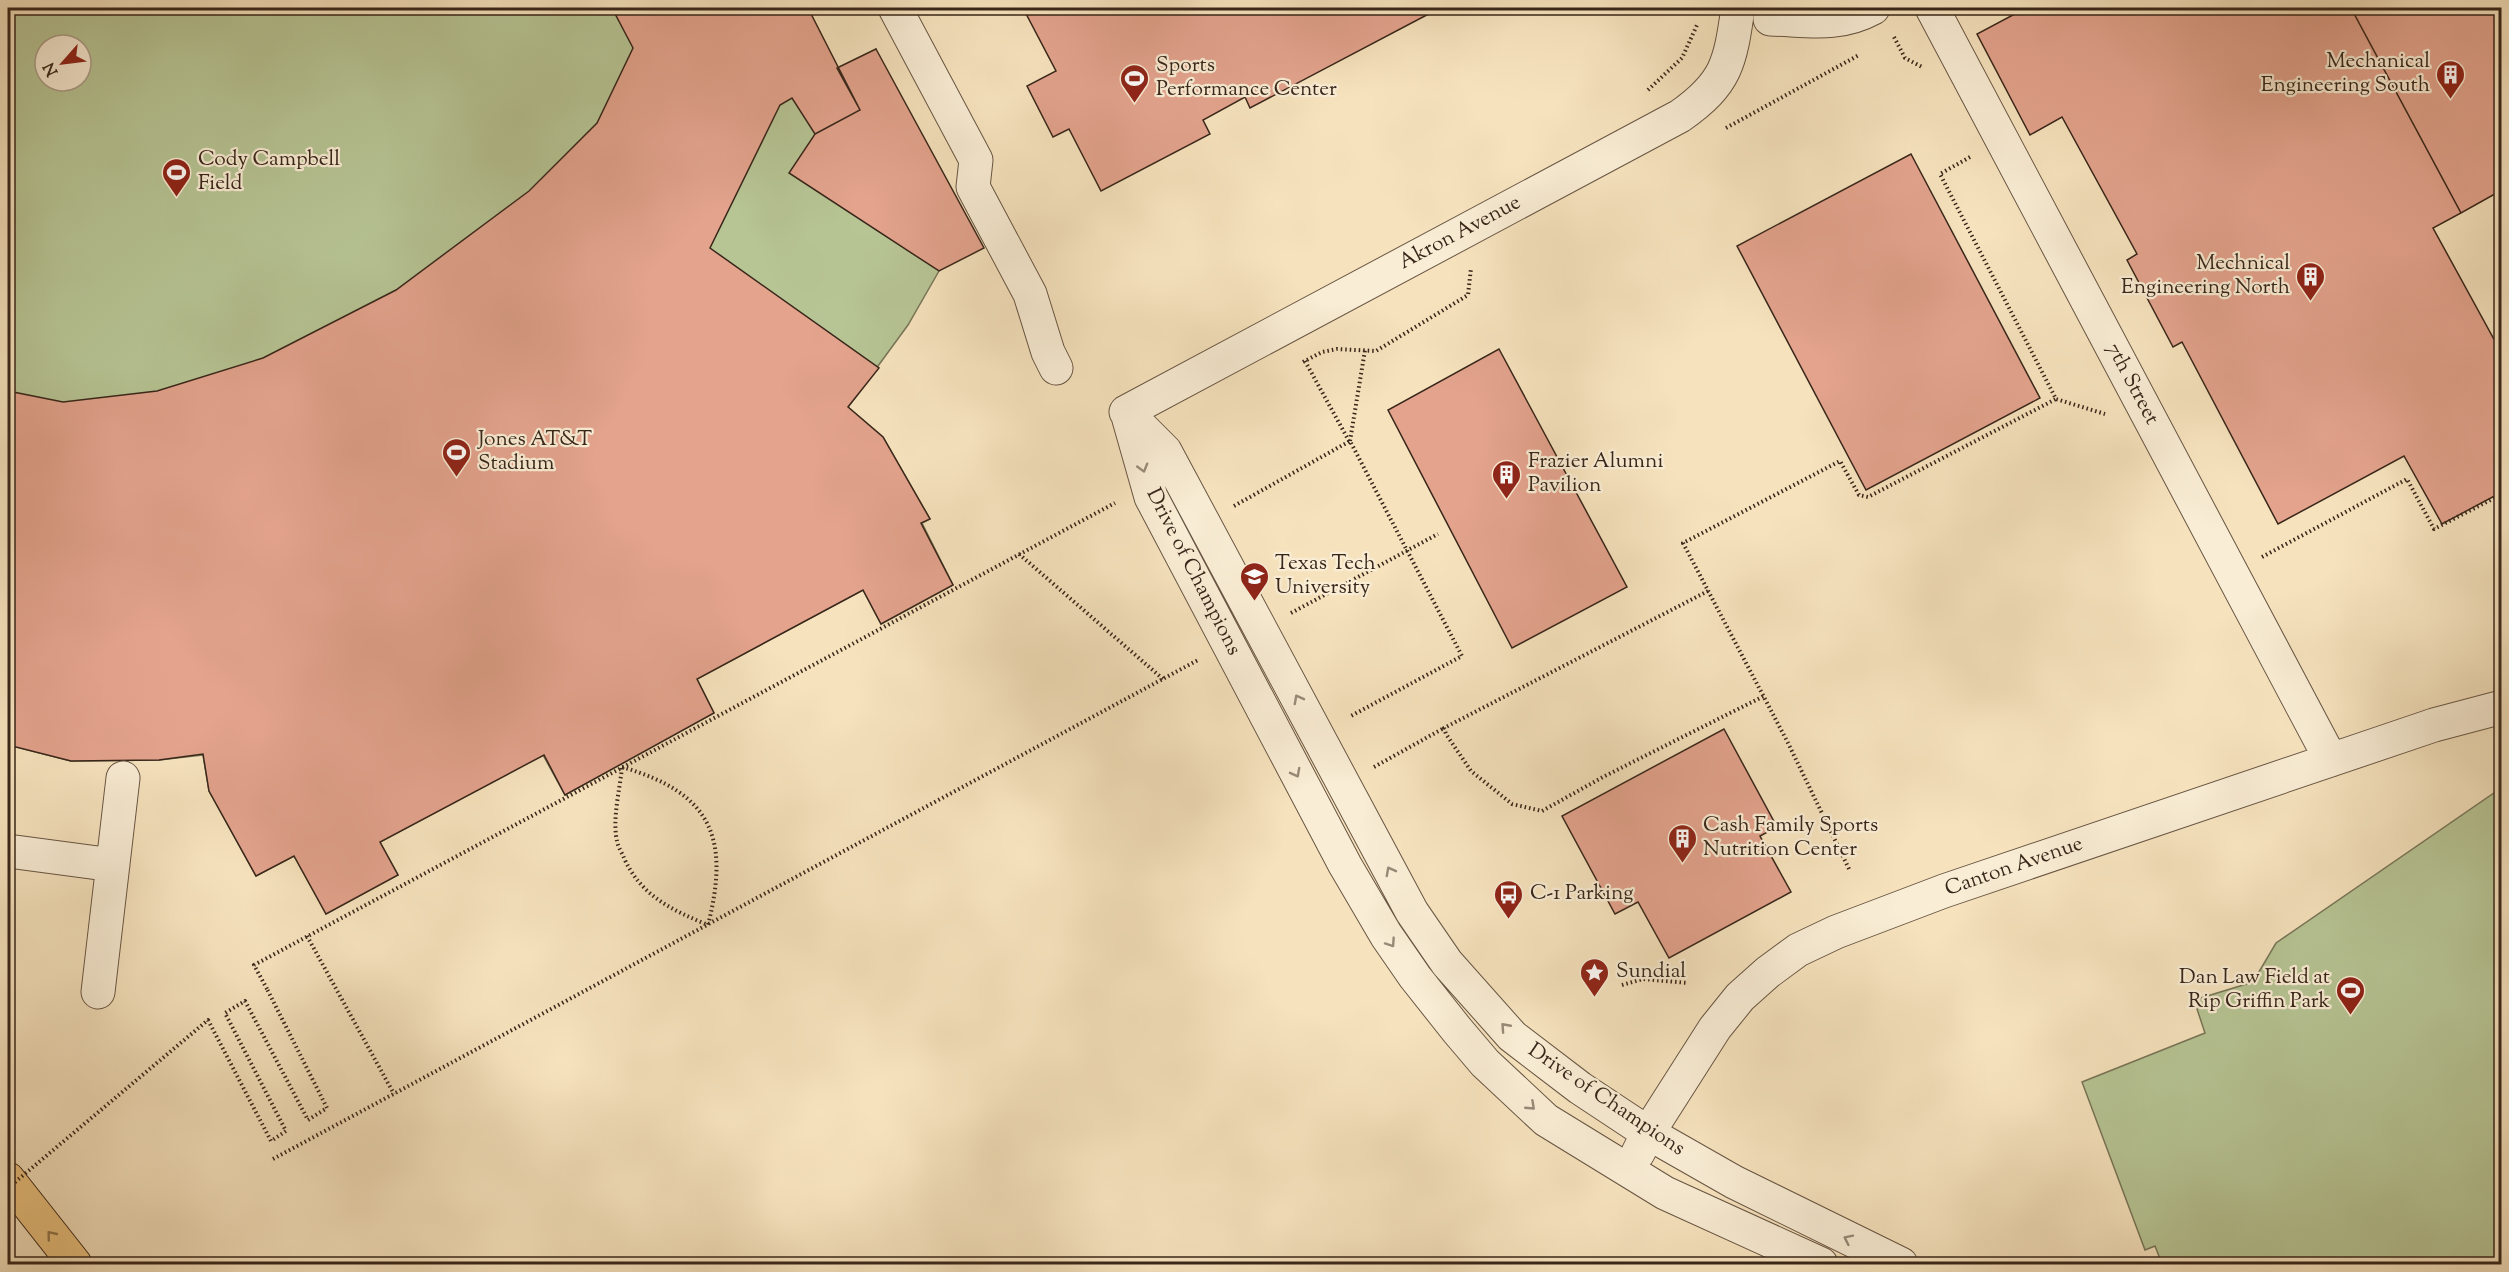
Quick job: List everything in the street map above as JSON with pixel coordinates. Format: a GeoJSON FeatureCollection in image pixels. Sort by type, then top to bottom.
{"type":"FeatureCollection","features":[{"type":"Feature","properties":{"kind":"main road"},"geometry":{"type":"LineString","coordinates":[[8,1179],[75,1264]]}},
{"type":"Feature","properties":{"kind":"street"},"geometry":{"type":"LineString","coordinates":[[896,8],[976,160],[973,187],[1030,294],[1048,352],[1056,368]]}},
{"type":"Feature","properties":{"kind":"street","name":"Akron Avenue"},"geometry":{"type":"LineString","coordinates":[[1126,411],[1680,116],[1711,92],[1721,76],[1730,54],[1738,8]]}},
{"type":"Feature","properties":{"kind":"street"},"geometry":{"type":"LineString","coordinates":[[1770,19],[1830,21],[1856,17],[1873,8]]}},
{"type":"Feature","properties":{"kind":"street","name":"7th Street"},"geometry":{"type":"LineString","coordinates":[[1932,8],[2331,760]]}},
{"type":"Feature","properties":{"kind":"street","name":"Drive of Champions"},"geometry":{"type":"LineString","coordinates":[[1126,411],[1165,451],[1412,912],[1447,963],[1512,1036],[1580,1088],[1648,1133],[1734,1182],[1901,1264]]}},
{"type":"Feature","properties":{"kind":"street","name":"Drive of Champions"},"geometry":{"type":"LineString","coordinates":[[1126,411],[1151,496],[1340,855],[1386,935],[1415,977],[1485,1063],[1546,1120],[1665,1193],[1821,1264]]}},
{"type":"Feature","properties":{"kind":"street","name":"Canton Avenue"},"geometry":{"type":"LineString","coordinates":[[1630,1172],[1648,1133],[1715,1028],[1734,1005],[1768,972],[1798,950],[1836,932],[1944,891],[2434,725],[2502,708]]}},
{"type":"Feature","properties":{"kind":"street"},"geometry":{"type":"LineString","coordinates":[[98,992],[123,778]]}},
{"type":"Feature","properties":{"kind":"street"},"geometry":{"type":"LineString","coordinates":[[8,851],[113,865]]}},
{"type":"Feature","properties":{"kind":"path"},"geometry":{"type":"LineString","coordinates":[[1893,36],[1905,58],[1928,70]]}},
{"type":"Feature","properties":{"kind":"path"},"geometry":{"type":"LineString","coordinates":[[1970,150],[1970,157],[1940,174],[2056,399]]}},
{"type":"Feature","properties":{"kind":"path"},"geometry":{"type":"LineString","coordinates":[[1350,441],[1365,350]]}},
{"type":"Feature","properties":{"kind":"path"},"geometry":{"type":"LineString","coordinates":[[1305,361],[1350,441],[1462,656],[1343,720]]}},
{"type":"Feature","properties":{"kind":"path"},"geometry":{"type":"LineString","coordinates":[[1848,869],[1764,696],[1683,543],[1840,461],[1859,495],[1868,497],[2056,399],[2109,415]]}},
{"type":"Feature","properties":{"kind":"path"},"geometry":{"type":"LineString","coordinates":[[1231,507],[1350,441]]}},
{"type":"Feature","properties":{"kind":"path"},"geometry":{"type":"LineString","coordinates":[[2253,562],[2407,479],[2434,529],[2502,494]]}},
{"type":"Feature","properties":{"kind":"path"},"geometry":{"type":"LineString","coordinates":[[8,1188],[208,1020],[271,1141],[286,1131],[225,1013],[245,1001],[308,1119],[327,1108],[254,965],[1117,501],[1123,512]]}},
{"type":"Feature","properties":{"kind":"path"},"geometry":{"type":"LineString","coordinates":[[1287,614],[1437,534]]}},
{"type":"Feature","properties":{"kind":"path"},"geometry":{"type":"LineString","coordinates":[[1019,554],[1163,679]]}},
{"type":"Feature","properties":{"kind":"path"},"geometry":{"type":"LineString","coordinates":[[1371,768],[1708,591]]}},
{"type":"Feature","properties":{"kind":"path"},"geometry":{"type":"LineString","coordinates":[[273,1159],[1204,656]]}},
{"type":"Feature","properties":{"kind":"path"},"geometry":{"type":"LineString","coordinates":[[1444,728],[1472,771],[1512,804],[1542,811],[1603,777],[1764,696]]}},
{"type":"Feature","properties":{"kind":"path"},"geometry":{"type":"LineString","coordinates":[[622,767],[616,815],[617,841],[628,867],[649,894],[672,910],[708,925]]}},
{"type":"Feature","properties":{"kind":"path"},"geometry":{"type":"LineString","coordinates":[[622,767],[660,780],[681,793],[696,806],[708,827],[716,846],[718,867],[716,892],[708,925]]}},
{"type":"Feature","properties":{"kind":"path"},"geometry":{"type":"LineString","coordinates":[[307,936],[394,1094]]}},
{"type":"Feature","properties":{"kind":"path"},"geometry":{"type":"LineString","coordinates":[[1622,985],[1643,979],[1688,983]]}},
{"type":"Feature","properties":{"kind":"green space","name":"Jones AT&T Stadium"},"geometry":{"type":"Polygon","coordinates":[[[8,8],[808,8],[837,68],[876,49],[939,271],[908,325],[848,407],[883,437],[930,519],[922,523],[953,585],[881,624],[863,590],[697,679],[714,713],[565,795],[543,755],[380,842],[398,875],[326,914],[294,856],[256,876],[209,791],[203,755],[159,760],[71,761],[8,745],[8,8]]]}},
{"type":"Feature","properties":{"kind":"green space","name":"Dan Law Field at Rip Griffin Park"},"geometry":{"type":"Polygon","coordinates":[[[2501,792],[2501,1264],[2162,1264],[2155,1246],[2145,1250],[2082,1082],[2205,1033],[2194,1000],[2253,982],[2276,943],[2494,793],[2501,792]]]}},
{"type":"Feature","properties":{"kind":"building","name":"Jones AT&T Stadium"},"geometry":{"type":"Polygon","coordinates":[[[612,8],[808,8],[860,110],[815,134],[792,98],[780,105],[710,248],[879,368],[848,407],[883,437],[930,519],[921,523],[953,585],[881,624],[863,590],[697,679],[714,713],[565,795],[544,755],[380,842],[398,875],[326,914],[294,856],[256,876],[209,791],[203,754],[159,760],[71,761],[8,745],[8,391],[63,402],[157,391],[263,358],[396,290],[529,191],[597,123],[633,48],[612,8]]]}},
{"type":"Feature","properties":{"kind":"building","name":"Sports Performance Center"},"geometry":{"type":"Polygon","coordinates":[[[1023,8],[1440,8],[1250,108],[1245,97],[1203,120],[1210,134],[1101,191],[1069,129],[1053,137],[1027,86],[1056,71],[1023,8]]]}},
{"type":"Feature","properties":{"kind":"building","name":"Mechnical Engineering North"},"geometry":{"type":"Polygon","coordinates":[[[2026,8],[2351,8],[2461,213],[2433,228],[2502,354],[2502,492],[2442,524],[2404,456],[2278,524],[2182,342],[2173,347],[2127,260],[2137,254],[2062,117],[2030,135],[1977,34],[2026,8]]]}},
{"type":"Feature","properties":{"kind":"building","name":"Mechanical Engineering South"},"geometry":{"type":"Polygon","coordinates":[[[2351,8],[2502,8],[2502,190],[2461,213],[2351,8]]]}},
{"type":"Feature","properties":{"kind":"building"},"geometry":{"type":"Polygon","coordinates":[[[876,49],[984,248],[939,271],[789,173],[815,134],[860,110],[837,68],[876,49]]]}},
{"type":"Feature","properties":{"kind":"building"},"geometry":{"type":"Polygon","coordinates":[[[1911,154],[2040,398],[1866,490],[1737,246],[1911,154]]]}},
{"type":"Feature","properties":{"kind":"building","name":"Frazier Alumni Pavilion"},"geometry":{"type":"Polygon","coordinates":[[[1499,349],[1627,587],[1512,648],[1388,410],[1499,349]]]}},
{"type":"Feature","properties":{"kind":"building","name":"Cash Family Sports Nutrition Center"},"geometry":{"type":"Polygon","coordinates":[[[1724,729],[1777,827],[1760,836],[1791,892],[1669,958],[1638,902],[1615,914],[1562,816],[1724,729]]]}},
{"type":"Feature","properties":{"kind":"place","name":"Mechanical Engineering South"},"geometry":{"type":"Point","coordinates":[2451,100]}},
{"type":"Feature","properties":{"kind":"place","name":"Sports Performance Center"},"geometry":{"type":"Point","coordinates":[1135,104]}},
{"type":"Feature","properties":{"kind":"place","name":"Cody Campbell Field"},"geometry":{"type":"Point","coordinates":[177,198]}},
{"type":"Feature","properties":{"kind":"place","name":"Mechnical Engineering North"},"geometry":{"type":"Point","coordinates":[2311,302]}},
{"type":"Feature","properties":{"kind":"place","name":"Jones AT&T Stadium"},"geometry":{"type":"Point","coordinates":[457,478]}},
{"type":"Feature","properties":{"kind":"place","name":"Frazier Alumni Pavilion"},"geometry":{"type":"Point","coordinates":[1507,500]}},
{"type":"Feature","properties":{"kind":"place","name":"Texas Tech University"},"geometry":{"type":"Point","coordinates":[1254,602]}},
{"type":"Feature","properties":{"kind":"place","name":"Cash Family Sports Nutrition Center"},"geometry":{"type":"Point","coordinates":[1682,864]}},
{"type":"Feature","properties":{"kind":"place","name":"C-1 Parking"},"geometry":{"type":"Point","coordinates":[1509,920]}},
{"type":"Feature","properties":{"kind":"place","name":"Sundial"},"geometry":{"type":"Point","coordinates":[1595,998]}},
{"type":"Feature","properties":{"kind":"place","name":"Dan Law Field at Rip Griffin Park"},"geometry":{"type":"Point","coordinates":[2351,1016]}}]}
